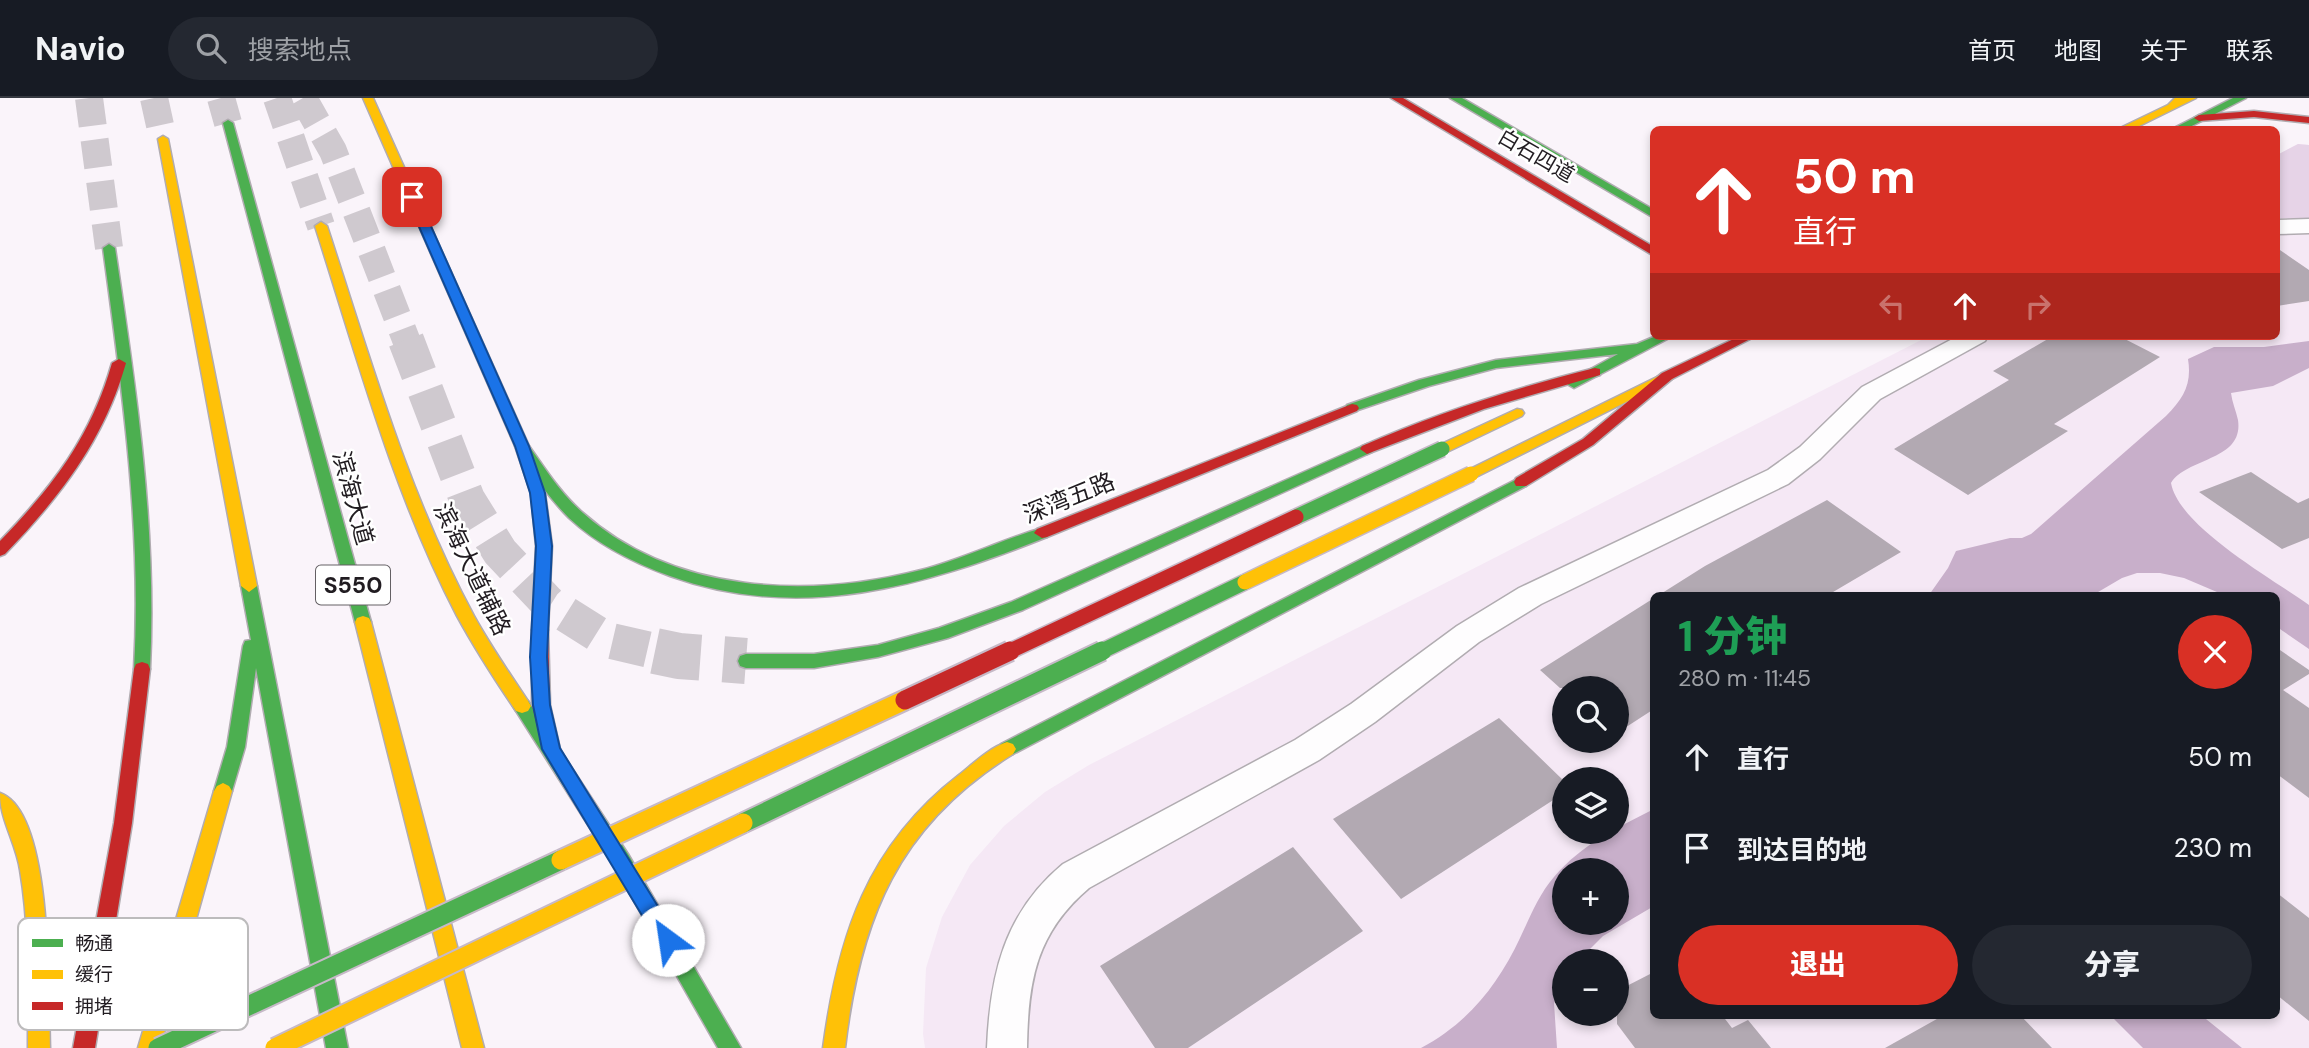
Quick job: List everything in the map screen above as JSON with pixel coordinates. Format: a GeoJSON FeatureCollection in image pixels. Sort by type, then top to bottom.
{"type":"FeatureCollection","features":[{"type":"Feature","properties":{"kind":"main road"},"geometry":{"type":"LineString","coordinates":[[368,98],[522,446],[538,493],[544,546],[539,657],[541,705],[551,749]]}},
{"type":"Feature","properties":{"kind":"main road","name":"白石四道"},"geometry":{"type":"LineString","coordinates":[[1395,98],[1650,251]]}},
{"type":"Feature","properties":{"kind":"main road","name":"白石四道"},"geometry":{"type":"LineString","coordinates":[[1455,98],[1650,213]]}},
{"type":"Feature","properties":{"kind":"main road"},"geometry":{"type":"LineString","coordinates":[[2129,126],[2176,102],[2191,98]]}},
{"type":"Feature","properties":{"kind":"main road"},"geometry":{"type":"LineString","coordinates":[[2183,126],[2241,98]]}},
{"type":"Feature","properties":{"kind":"main road"},"geometry":{"type":"LineString","coordinates":[[2280,101],[2309,112]]}},
{"type":"Feature","properties":{"kind":"main road"},"geometry":{"type":"LineString","coordinates":[[2199,118],[2228,113],[2309,120]]}},
{"type":"Feature","properties":{"kind":"main road","name":"滨海大道"},"geometry":{"type":"LineString","coordinates":[[228,123],[350,575],[472,1048]]}},
{"type":"Feature","properties":{"kind":"main road"},"geometry":{"type":"LineString","coordinates":[[163,139],[337,1048]]}},
{"type":"Feature","properties":{"kind":"main road","name":"滨海大道辅路"},"geometry":{"type":"LineString","coordinates":[[320,226],[404,475],[431,545],[459,606],[503,679],[551,749],[675,952],[730,1048]]}},
{"type":"Feature","properties":{"kind":"main road"},"geometry":{"type":"LineString","coordinates":[[106,918],[136,736],[146,595],[143,504],[109,248]]}},
{"type":"Feature","properties":{"kind":"main road"},"geometry":{"type":"LineString","coordinates":[[248,1006],[1442,449],[1534,405],[1640,348],[1650,338]]}},
{"type":"Feature","properties":{"kind":"main road","name":"深湾五路"},"geometry":{"type":"LineString","coordinates":[[522,446],[552,491],[586,525],[635,558],[688,578],[744,588],[810,592],[868,587],[927,574],[987,555],[1362,404],[1424,383],[1496,364],[1640,348],[1658,340]]}},
{"type":"Feature","properties":{"kind":"main road"},"geometry":{"type":"LineString","coordinates":[[275,1048],[1471,474],[1742,340]]}},
{"type":"Feature","properties":{"kind":"main road"},"geometry":{"type":"LineString","coordinates":[[0,550],[38,512],[76,463],[96,430],[116,379],[122,344]]}},
{"type":"Feature","properties":{"kind":"main road"},"geometry":{"type":"LineString","coordinates":[[746,662],[814,661],[878,651],[942,634],[1017,606],[1417,426],[1499,397],[1595,372]]}},
{"type":"Feature","properties":{"kind":"main road"},"geometry":{"type":"LineString","coordinates":[[834,1048],[835,1023],[853,953],[874,891],[903,841],[940,801],[1002,752],[1078,710],[1552,466],[1588,442],[1667,376]]}},
{"type":"Feature","properties":{"kind":"main road"},"geometry":{"type":"LineString","coordinates":[[187,918],[236,747],[255,613]]}},
{"type":"Feature","properties":{"kind":"main road"},"geometry":{"type":"LineString","coordinates":[[0,801],[13,817],[26,859],[32,918]]}},
{"type":"Feature","properties":{"kind":"main road"},"geometry":{"type":"LineString","coordinates":[[38,1030],[39,1048]]}},
{"type":"Feature","properties":{"kind":"main road"},"geometry":{"type":"LineString","coordinates":[[84,1048],[87,1030]]}},
{"type":"Feature","properties":{"kind":"main road"},"geometry":{"type":"LineString","coordinates":[[149,1048],[154,1030]]}},
{"type":"Feature","properties":{"kind":"main road"},"geometry":{"type":"LineString","coordinates":[[158,1048],[197,1030]]}},
{"type":"Feature","properties":{"kind":"street"},"geometry":{"type":"LineString","coordinates":[[2280,227],[2309,226]]}},
{"type":"Feature","properties":{"kind":"street"},"geometry":{"type":"LineString","coordinates":[[1007,1048],[1007,1019],[1026,935],[1042,907],[1057,890],[1076,876],[1307,750],[1363,713],[1468,634],[1530,596],[1778,477],[1810,453],[1871,393],[1969,340]]}},
{"type":"Feature","properties":{"kind":"shaded area"},"geometry":{"type":"Polygon","coordinates":[[[2298,144],[2309,145],[2309,1048],[925,1048],[923,1034],[926,968],[942,917],[970,865],[1004,826],[1045,792],[1089,765],[1921,340],[2280,340],[2280,153],[2298,144]]]}},
{"type":"Feature","properties":{"kind":"shaded area"},"geometry":{"type":"Polygon","coordinates":[[[2298,144],[2309,145],[2309,219],[2280,218],[2280,153],[2298,144]]]}},
{"type":"Feature","properties":{"kind":"shaded area"},"geometry":{"type":"Polygon","coordinates":[[[2309,341],[2309,368],[2273,386],[2231,393],[2238,420],[2238,433],[2232,443],[2224,451],[2189,468],[2171,483],[2178,500],[2209,534],[2229,551],[2309,605],[2309,649],[2280,629],[2280,592],[2217,592],[2184,578],[2160,573],[2137,573],[2098,592],[1931,592],[1956,551],[2031,534],[2166,416],[2178,403],[2188,383],[2188,359],[2214,347],[2264,347],[2309,341]]]}},
{"type":"Feature","properties":{"kind":"shaded area"},"geometry":{"type":"Polygon","coordinates":[[[1650,811],[1650,908],[1629,921],[1629,858],[1573,858],[1592,844],[1629,844],[1629,823],[1650,811]]]}},
{"type":"Feature","properties":{"kind":"shaded area"},"geometry":{"type":"Polygon","coordinates":[[[1552,880],[1552,935],[1605,935],[1590,949],[1552,949],[1552,1026],[1556,1026],[1557,1048],[1421,1048],[1467,1015],[1491,987],[1502,972],[1552,880]]]}},
{"type":"Feature","properties":{"kind":"shaded area"},"geometry":{"type":"Polygon","coordinates":[[[2114,1019],[2206,1019],[2242,1048],[2143,1048],[2114,1019]]]}},
{"type":"Feature","properties":{"kind":"building"},"geometry":{"type":"Polygon","coordinates":[[[2280,250],[2309,270],[2309,301],[2280,306],[2280,250]]]}},
{"type":"Feature","properties":{"kind":"building"},"geometry":{"type":"Polygon","coordinates":[[[2046,340],[2127,340],[2160,357],[2054,424],[2068,431],[1968,495],[1894,449],[2009,380],[1993,371],[2046,340]]]}},
{"type":"Feature","properties":{"kind":"building"},"geometry":{"type":"Polygon","coordinates":[[[2251,472],[2298,503],[2309,498],[2309,538],[2282,549],[2199,492],[2251,472]]]}},
{"type":"Feature","properties":{"kind":"building"},"geometry":{"type":"Polygon","coordinates":[[[1827,500],[1901,552],[1833,592],[1664,592],[1705,566],[1827,500]]]}},
{"type":"Feature","properties":{"kind":"building"},"geometry":{"type":"Polygon","coordinates":[[[1650,601],[1650,712],[1629,725],[1629,676],[1552,676],[1552,681],[1540,670],[1650,601]]]}},
{"type":"Feature","properties":{"kind":"building"},"geometry":{"type":"Polygon","coordinates":[[[2280,650],[2309,670],[2309,674],[2283,690],[2309,708],[2309,798],[2280,776],[2280,650]]]}},
{"type":"Feature","properties":{"kind":"building"},"geometry":{"type":"Polygon","coordinates":[[[1499,718],[1552,769],[1552,801],[1401,899],[1333,819],[1499,718]]]}},
{"type":"Feature","properties":{"kind":"building"},"geometry":{"type":"Polygon","coordinates":[[[1293,847],[1363,931],[1188,1048],[1155,1048],[1100,966],[1293,847]]]}},
{"type":"Feature","properties":{"kind":"building"},"geometry":{"type":"Polygon","coordinates":[[[2280,895],[2309,918],[2309,1021],[2280,997],[2280,895]]]}},
{"type":"Feature","properties":{"kind":"building"},"geometry":{"type":"Polygon","coordinates":[[[1650,974],[1650,1019],[1725,1019],[1732,1028],[1748,1020],[1771,1048],[1635,1048],[1618,1026],[1629,1026],[1629,985],[1650,974]]]}},
{"type":"Feature","properties":{"kind":"building"},"geometry":{"type":"Polygon","coordinates":[[[1937,1019],[2024,1019],[2052,1048],[1885,1048],[1937,1019]]]}},
{"type":"Feature","properties":{"kind":"tunnel"},"geometry":{"type":"LineString","coordinates":[[89,98],[109,248]]}},
{"type":"Feature","properties":{"kind":"tunnel"},"geometry":{"type":"LineString","coordinates":[[154,98],[163,139]]}},
{"type":"Feature","properties":{"kind":"tunnel"},"geometry":{"type":"LineString","coordinates":[[221,98],[228,123]]}},
{"type":"Feature","properties":{"kind":"tunnel"},"geometry":{"type":"LineString","coordinates":[[277,98],[321,226]]}},
{"type":"Feature","properties":{"kind":"tunnel"},"geometry":{"type":"LineString","coordinates":[[303,98],[333,151],[407,342]]}},
{"type":"Feature","properties":{"kind":"tunnel"},"geometry":{"type":"LineString","coordinates":[[406,340],[467,499],[500,552],[548,603],[607,640],[663,653]]}},
{"type":"Feature","properties":{"kind":"tunnel"},"geometry":{"type":"LineString","coordinates":[[655,651],[679,656],[746,661]]}},
{"type":"Feature","properties":{"kind":"traffic: fast"},"geometry":{"type":"LineString","coordinates":[[1455,98],[1650,213]]}},
{"type":"Feature","properties":{"kind":"traffic: fast"},"geometry":{"type":"LineString","coordinates":[[2183,126],[2241,98]]}},
{"type":"Feature","properties":{"kind":"traffic: fast"},"geometry":{"type":"LineString","coordinates":[[228,123],[363,622]]}},
{"type":"Feature","properties":{"kind":"traffic: fast"},"geometry":{"type":"LineString","coordinates":[[109,248],[131,405],[142,510],[145,563],[142,669]]}},
{"type":"Feature","properties":{"kind":"traffic: fast"},"geometry":{"type":"LineString","coordinates":[[1352,408],[1424,383],[1496,364],[1640,348],[1658,340]]}},
{"type":"Feature","properties":{"kind":"traffic: fast"},"geometry":{"type":"LineString","coordinates":[[1574,384],[1640,348]]}},
{"type":"Feature","properties":{"kind":"traffic: fast"},"geometry":{"type":"LineString","coordinates":[[522,446],[567,507],[618,546],[653,564],[728,586],[807,592],[885,584],[945,569],[1042,533]]}},
{"type":"Feature","properties":{"kind":"traffic: fast"},"geometry":{"type":"LineString","coordinates":[[746,661],[814,661],[878,651],[942,634],[1017,606],[1367,449]]}},
{"type":"Feature","properties":{"kind":"traffic: fast"},"geometry":{"type":"LineString","coordinates":[[1296,517],[1442,449]]}},
{"type":"Feature","properties":{"kind":"traffic: fast"},"geometry":{"type":"LineString","coordinates":[[1007,749],[1521,482]]}},
{"type":"Feature","properties":{"kind":"traffic: fast"},"geometry":{"type":"LineString","coordinates":[[743,823],[1245,582]]}},
{"type":"Feature","properties":{"kind":"traffic: fast"},"geometry":{"type":"LineString","coordinates":[[249,586],[337,1048]]}},
{"type":"Feature","properties":{"kind":"traffic: fast"},"geometry":{"type":"LineString","coordinates":[[223,791],[236,747],[251,646]]}},
{"type":"Feature","properties":{"kind":"traffic: fast"},"geometry":{"type":"LineString","coordinates":[[522,706],[621,860],[730,1048]]}},
{"type":"Feature","properties":{"kind":"traffic: fast"},"geometry":{"type":"LineString","coordinates":[[248,1006],[561,860]]}},
{"type":"Feature","properties":{"kind":"traffic: fast"},"geometry":{"type":"LineString","coordinates":[[158,1048],[197,1030]]}},
{"type":"Feature","properties":{"kind":"traffic: slow"},"geometry":{"type":"LineString","coordinates":[[368,98],[522,446],[538,493],[544,546],[540,630]]}},
{"type":"Feature","properties":{"kind":"traffic: slow"},"geometry":{"type":"LineString","coordinates":[[2172,106],[2181,98]]}},
{"type":"Feature","properties":{"kind":"traffic: slow"},"geometry":{"type":"LineString","coordinates":[[2130,126],[2191,98]]}},
{"type":"Feature","properties":{"kind":"traffic: slow"},"geometry":{"type":"LineString","coordinates":[[163,139],[249,586]]}},
{"type":"Feature","properties":{"kind":"traffic: slow"},"geometry":{"type":"LineString","coordinates":[[321,226],[383,416],[417,510],[465,615],[522,706]]}},
{"type":"Feature","properties":{"kind":"traffic: slow"},"geometry":{"type":"LineString","coordinates":[[1471,474],[1667,376]]}},
{"type":"Feature","properties":{"kind":"traffic: slow"},"geometry":{"type":"LineString","coordinates":[[1442,449],[1517,413]]}},
{"type":"Feature","properties":{"kind":"traffic: slow"},"geometry":{"type":"LineString","coordinates":[[1245,582],[1471,474]]}},
{"type":"Feature","properties":{"kind":"traffic: slow"},"geometry":{"type":"LineString","coordinates":[[363,622],[473,1048]]}},
{"type":"Feature","properties":{"kind":"traffic: slow"},"geometry":{"type":"LineString","coordinates":[[561,860],[905,700]]}},
{"type":"Feature","properties":{"kind":"traffic: slow"},"geometry":{"type":"LineString","coordinates":[[834,1048],[842,994],[855,940],[875,888],[888,864],[925,815],[1007,749]]}},
{"type":"Feature","properties":{"kind":"traffic: slow"},"geometry":{"type":"LineString","coordinates":[[186,918],[223,791]]}},
{"type":"Feature","properties":{"kind":"traffic: slow"},"geometry":{"type":"LineString","coordinates":[[0,801],[10,811],[23,841],[35,918]]}},
{"type":"Feature","properties":{"kind":"traffic: slow"},"geometry":{"type":"LineString","coordinates":[[275,1048],[743,823]]}},
{"type":"Feature","properties":{"kind":"traffic: slow"},"geometry":{"type":"LineString","coordinates":[[39,1030],[39,1048]]}},
{"type":"Feature","properties":{"kind":"traffic: slow"},"geometry":{"type":"LineString","coordinates":[[149,1048],[154,1030]]}},
{"type":"Feature","properties":{"kind":"traffic: jam"},"geometry":{"type":"LineString","coordinates":[[1396,98],[1650,250]]}},
{"type":"Feature","properties":{"kind":"traffic: jam"},"geometry":{"type":"LineString","coordinates":[[2199,118],[2254,114],[2309,120]]}},
{"type":"Feature","properties":{"kind":"traffic: jam"},"geometry":{"type":"LineString","coordinates":[[1521,482],[1588,442],[1667,376],[1742,340]]}},
{"type":"Feature","properties":{"kind":"traffic: jam"},"geometry":{"type":"LineString","coordinates":[[0,550],[57,487],[88,442],[101,417],[119,363]]}},
{"type":"Feature","properties":{"kind":"traffic: jam"},"geometry":{"type":"LineString","coordinates":[[1367,449],[1479,406],[1595,372]]}},
{"type":"Feature","properties":{"kind":"traffic: jam"},"geometry":{"type":"LineString","coordinates":[[1042,533],[1352,408]]}},
{"type":"Feature","properties":{"kind":"traffic: jam"},"geometry":{"type":"LineString","coordinates":[[905,700],[1296,517]]}},
{"type":"Feature","properties":{"kind":"traffic: jam"},"geometry":{"type":"LineString","coordinates":[[540,630],[541,705],[551,749]]}},
{"type":"Feature","properties":{"kind":"traffic: jam"},"geometry":{"type":"LineString","coordinates":[[107,918],[123,823],[142,669]]}},
{"type":"Feature","properties":{"kind":"traffic: jam"},"geometry":{"type":"LineString","coordinates":[[84,1048],[87,1030]]}},
{"type":"Feature","properties":{"kind":"route"},"geometry":{"type":"LineString","coordinates":[[412,197],[522,446],[538,493],[544,546],[539,657],[541,705],[551,749],[668,940]]}}]}
